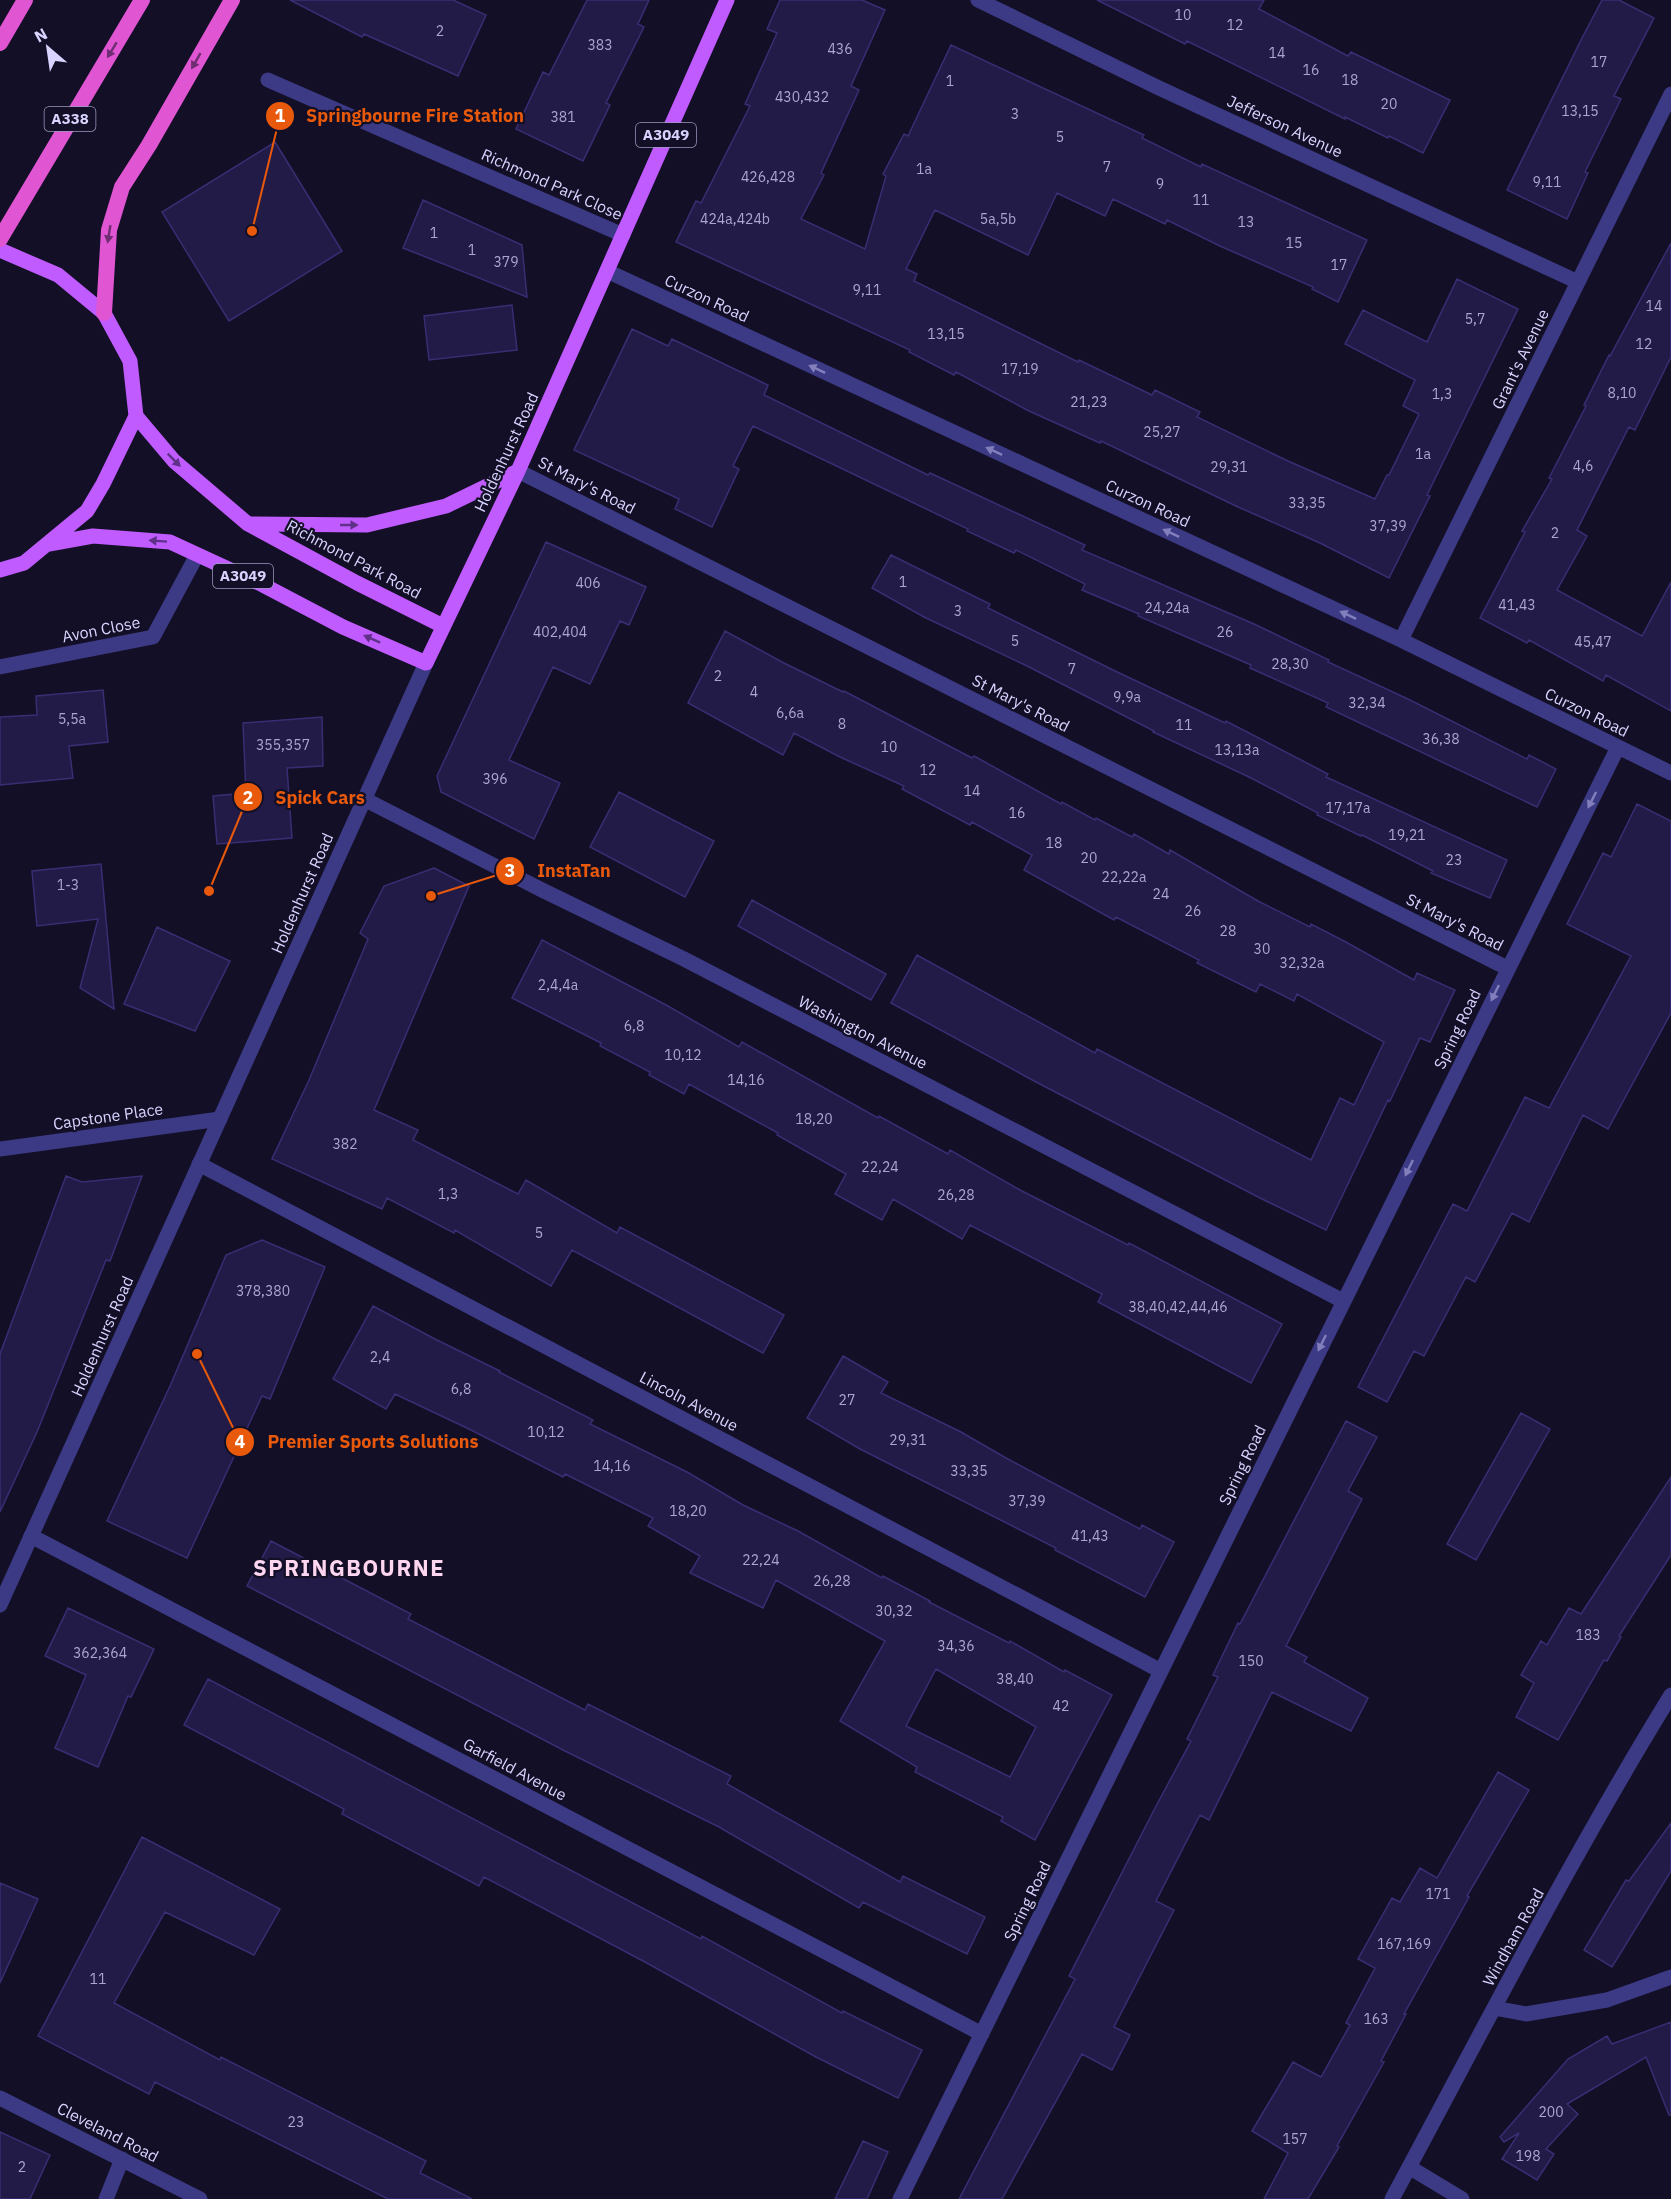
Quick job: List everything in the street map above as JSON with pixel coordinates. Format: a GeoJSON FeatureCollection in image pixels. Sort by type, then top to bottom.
{"type":"FeatureCollection","features":[{"type":"Feature","properties":{"kind":"highway"},"geometry":{"type":"LineString","coordinates":[[0,43],[25,0]]}},
{"type":"Feature","properties":{"kind":"highway","name":"A338"},"geometry":{"type":"LineString","coordinates":[[0,239],[142,0]]}},
{"type":"Feature","properties":{"kind":"highway"},"geometry":{"type":"LineString","coordinates":[[104,312],[109,230],[122,187],[149,145],[232,0]]}},
{"type":"Feature","properties":{"kind":"main road","name":"Holdenhurst Road"},"geometry":{"type":"LineString","coordinates":[[426,663],[518,471],[727,0]]}},
{"type":"Feature","properties":{"kind":"main road"},"geometry":{"type":"LineString","coordinates":[[0,250],[58,274],[104,312],[130,361],[136,416]]}},
{"type":"Feature","properties":{"kind":"main road","name":"Richmond Park Road"},"geometry":{"type":"LineString","coordinates":[[136,416],[174,461],[248,524],[443,626]]}},
{"type":"Feature","properties":{"kind":"main road","name":"A3049"},"geometry":{"type":"LineString","coordinates":[[0,570],[24,563],[87,511],[103,484],[136,416]]}},
{"type":"Feature","properties":{"kind":"main road"},"geometry":{"type":"LineString","coordinates":[[248,524],[367,525],[446,506],[518,471]]}},
{"type":"Feature","properties":{"kind":"main road","name":"A3049"},"geometry":{"type":"LineString","coordinates":[[49,544],[93,536],[170,542],[343,627],[426,663]]}},
{"type":"Feature","properties":{"kind":"street","name":"Jefferson Avenue"},"geometry":{"type":"LineString","coordinates":[[978,0],[1159,88],[1578,282]]}},
{"type":"Feature","properties":{"kind":"street","name":"Richmond Park Close"},"geometry":{"type":"LineString","coordinates":[[268,80],[623,235]]}},
{"type":"Feature","properties":{"kind":"street","name":"Grant's Avenue"},"geometry":{"type":"LineString","coordinates":[[1401,640],[1671,94]]}},
{"type":"Feature","properties":{"kind":"street","name":"Curzon Road"},"geometry":{"type":"LineString","coordinates":[[607,271],[1401,640],[1671,773]]}},
{"type":"Feature","properties":{"kind":"street","name":"St Mary's Road"},"geometry":{"type":"LineString","coordinates":[[518,471],[1507,968]]}},
{"type":"Feature","properties":{"kind":"street","name":"Avon Close"},"geometry":{"type":"LineString","coordinates":[[0,667],[153,637],[197,555]]}},
{"type":"Feature","properties":{"kind":"street","name":"Holdenhurst Road"},"geometry":{"type":"LineString","coordinates":[[0,1605],[426,663]]}},
{"type":"Feature","properties":{"kind":"street","name":"Spring Road"},"geometry":{"type":"LineString","coordinates":[[900,2199],[1618,747]]}},
{"type":"Feature","properties":{"kind":"street","name":"Washington Avenue"},"geometry":{"type":"LineString","coordinates":[[364,800],[694,965],[1343,1301]]}},
{"type":"Feature","properties":{"kind":"street","name":"Capstone Place"},"geometry":{"type":"LineString","coordinates":[[0,1149],[220,1119]]}},
{"type":"Feature","properties":{"kind":"street","name":"Lincoln Avenue"},"geometry":{"type":"LineString","coordinates":[[199,1164],[1161,1671]]}},
{"type":"Feature","properties":{"kind":"street","name":"Garfield Avenue"},"geometry":{"type":"LineString","coordinates":[[31,1536],[982,2034]]}},
{"type":"Feature","properties":{"kind":"street","name":"Windham Road"},"geometry":{"type":"LineString","coordinates":[[1392,2199],[1494,2008],[1671,1695]]}},
{"type":"Feature","properties":{"kind":"street"},"geometry":{"type":"LineString","coordinates":[[1494,2008],[1526,2014],[1607,2000],[1671,1977]]}},
{"type":"Feature","properties":{"kind":"street","name":"Cleveland Road"},"geometry":{"type":"LineString","coordinates":[[0,2098],[200,2199]]}},
{"type":"Feature","properties":{"kind":"street"},"geometry":{"type":"LineString","coordinates":[[106,2199],[122,2159]]}},
{"type":"Feature","properties":{"kind":"street"},"geometry":{"type":"LineString","coordinates":[[1409,2167],[1462,2199]]}},
{"type":"Feature","properties":{"kind":"building"},"geometry":{"type":"Polygon","coordinates":[[[290,0],[453,0],[486,15],[458,76],[364,34],[362,37],[290,0]]]}},
{"type":"Feature","properties":{"kind":"building"},"geometry":{"type":"Polygon","coordinates":[[[587,0],[649,0],[638,24],[644,27],[606,103],[610,105],[583,161],[516,129],[543,72],[549,75],[587,0]]]}},
{"type":"Feature","properties":{"kind":"building"},"geometry":{"type":"Polygon","coordinates":[[[780,0],[862,0],[885,10],[851,86],[859,90],[821,173],[824,175],[801,219],[865,249],[886,176],[883,174],[904,134],[908,136],[951,45],[1144,135],[1142,138],[1201,167],[1202,164],[1367,240],[1338,302],[1312,289],[1313,287],[1167,220],[1165,224],[1113,199],[1105,216],[1057,193],[1028,255],[935,210],[906,269],[917,274],[914,281],[1078,362],[1079,360],[1152,395],[1155,390],[1200,412],[1197,417],[1288,461],[1375,499],[1419,414],[1403,406],[1415,380],[1345,344],[1363,310],[1427,342],[1457,279],[1518,309],[1389,578],[1320,543],[1238,507],[1101,441],[1100,443],[1029,411],[956,372],[954,375],[909,352],[910,350],[676,242],[696,201],[701,203],[750,106],[745,104],[777,33],[767,29],[780,0]]]}},
{"type":"Feature","properties":{"kind":"building"},"geometry":{"type":"Polygon","coordinates":[[[1097,0],[1264,0],[1259,9],[1348,56],[1351,52],[1450,100],[1423,153],[1345,117],[1345,119],[1187,41],[1185,44],[1097,0]]]}},
{"type":"Feature","properties":{"kind":"building"},"geometry":{"type":"Polygon","coordinates":[[[1602,0],[1619,0],[1654,18],[1614,96],[1621,99],[1585,172],[1588,173],[1567,219],[1507,190],[1602,0]]]}},
{"type":"Feature","properties":{"kind":"building"},"geometry":{"type":"Polygon","coordinates":[[[275,142],[342,251],[229,321],[162,212],[275,142]]]}},
{"type":"Feature","properties":{"kind":"building"},"geometry":{"type":"Polygon","coordinates":[[[423,200],[522,245],[527,297],[403,248],[423,200]]]}},
{"type":"Feature","properties":{"kind":"building"},"geometry":{"type":"Polygon","coordinates":[[[1671,243],[1671,357],[1635,430],[1629,427],[1577,530],[1587,536],[1557,590],[1642,636],[1671,582],[1671,711],[1606,675],[1603,681],[1529,640],[1527,643],[1480,618],[1525,532],[1522,531],[1552,479],[1549,478],[1609,355],[1671,243]]]}},
{"type":"Feature","properties":{"kind":"building"},"geometry":{"type":"Polygon","coordinates":[[[512,305],[517,350],[429,360],[424,316],[512,305]]]}},
{"type":"Feature","properties":{"kind":"building"},"geometry":{"type":"Polygon","coordinates":[[[632,329],[668,346],[672,339],[768,385],[764,395],[928,475],[930,473],[1085,545],[1082,550],[1254,624],[1527,759],[1529,755],[1556,769],[1537,807],[1326,707],[1328,703],[1250,668],[1251,665],[1082,590],[1085,584],[1016,550],[1014,553],[967,531],[968,529],[753,426],[733,466],[739,469],[712,527],[675,509],[679,499],[574,450],[632,329]]]}},
{"type":"Feature","properties":{"kind":"building"},"geometry":{"type":"Polygon","coordinates":[[[546,542],[646,587],[629,625],[620,621],[590,684],[553,667],[509,760],[560,783],[534,839],[441,792],[437,776],[546,542]]]}},
{"type":"Feature","properties":{"kind":"building"},"geometry":{"type":"Polygon","coordinates":[[[891,555],[990,604],[988,608],[1113,670],[1225,723],[1226,721],[1328,774],[1326,777],[1507,860],[1490,898],[1431,873],[1433,871],[1317,815],[1318,813],[1249,777],[1153,732],[1027,666],[924,617],[872,588],[891,555]]]}},
{"type":"Feature","properties":{"kind":"building"},"geometry":{"type":"Polygon","coordinates":[[[725,631],[972,758],[974,756],[1061,804],[1062,802],[1132,837],[1134,834],[1169,854],[1170,850],[1258,901],[1310,927],[1311,924],[1414,980],[1417,973],[1455,990],[1430,1042],[1420,1038],[1326,1230],[1036,1082],[891,1003],[917,955],[1095,1053],[1097,1049],[1311,1160],[1340,1098],[1354,1105],[1384,1042],[1297,994],[1294,1001],[1260,984],[1256,992],[1197,963],[1199,960],[1116,917],[1114,920],[1024,870],[1032,855],[972,822],[970,825],[902,789],[904,786],[794,733],[783,755],[688,703],[725,631]]]}},
{"type":"Feature","properties":{"kind":"building"},"geometry":{"type":"Polygon","coordinates":[[[103,690],[108,742],[69,746],[73,778],[0,785],[0,717],[37,715],[36,696],[103,690]]]}},
{"type":"Feature","properties":{"kind":"building"},"geometry":{"type":"Polygon","coordinates":[[[322,717],[323,766],[287,768],[292,838],[217,844],[213,796],[246,793],[243,723],[322,717]]]}},
{"type":"Feature","properties":{"kind":"building"},"geometry":{"type":"Polygon","coordinates":[[[619,792],[714,841],[685,897],[590,847],[619,792]]]}},
{"type":"Feature","properties":{"kind":"building"},"geometry":{"type":"Polygon","coordinates":[[[1637,804],[1671,821],[1671,1013],[1608,1129],[1583,1115],[1529,1222],[1512,1213],[1475,1282],[1466,1277],[1424,1356],[1414,1351],[1387,1402],[1358,1387],[1453,1204],[1467,1211],[1525,1097],[1549,1108],[1631,956],[1567,924],[1603,853],[1611,857],[1637,804]]]}},
{"type":"Feature","properties":{"kind":"building"},"geometry":{"type":"Polygon","coordinates":[[[101,864],[114,1009],[80,988],[98,919],[37,926],[32,871],[101,864]]]}},
{"type":"Feature","properties":{"kind":"building"},"geometry":{"type":"Polygon","coordinates":[[[434,868],[469,886],[374,1110],[418,1130],[413,1140],[518,1194],[526,1180],[617,1233],[620,1227],[784,1315],[763,1353],[572,1250],[551,1286],[455,1230],[454,1233],[387,1198],[382,1209],[272,1159],[309,1080],[368,939],[360,933],[384,886],[434,868]]]}},
{"type":"Feature","properties":{"kind":"building"},"geometry":{"type":"Polygon","coordinates":[[[752,900],[886,974],[871,1000],[738,926],[752,900]]]}},
{"type":"Feature","properties":{"kind":"building"},"geometry":{"type":"Polygon","coordinates":[[[157,927],[230,961],[195,1031],[124,1004],[157,927]]]}},
{"type":"Feature","properties":{"kind":"building"},"geometry":{"type":"Polygon","coordinates":[[[542,940],[668,1006],[739,1047],[742,1042],[878,1118],[879,1116],[948,1154],[950,1150],[1020,1190],[1128,1245],[1129,1243],[1282,1324],[1251,1383],[1098,1302],[1102,1294],[970,1225],[962,1239],[893,1199],[882,1220],[835,1194],[846,1174],[777,1135],[778,1133],[689,1084],[684,1094],[649,1075],[650,1072],[600,1046],[601,1043],[512,998],[542,940]]]}},
{"type":"Feature","properties":{"kind":"building"},"geometry":{"type":"Polygon","coordinates":[[[66,1176],[82,1182],[142,1176],[110,1261],[106,1260],[37,1432],[0,1512],[0,1354],[66,1176]]]}},
{"type":"Feature","properties":{"kind":"building"},"geometry":{"type":"Polygon","coordinates":[[[262,1240],[325,1267],[270,1399],[262,1396],[187,1558],[107,1521],[170,1386],[226,1255],[262,1240]]]}},
{"type":"Feature","properties":{"kind":"building"},"geometry":{"type":"Polygon","coordinates":[[[373,1306],[593,1420],[590,1424],[687,1472],[743,1505],[798,1531],[882,1578],[883,1576],[929,1602],[1009,1643],[1010,1641],[1064,1672],[1065,1670],[1112,1695],[1035,1840],[1001,1821],[1003,1817],[915,1772],[917,1767],[840,1721],[885,1641],[776,1580],[763,1608],[690,1573],[700,1556],[648,1526],[653,1518],[565,1474],[563,1477],[395,1394],[386,1409],[333,1379],[373,1306]],[[936,1669],[906,1726],[1010,1777],[1036,1727],[936,1669]]]}},
{"type":"Feature","properties":{"kind":"building"},"geometry":{"type":"Polygon","coordinates":[[[843,1356],[888,1382],[881,1393],[961,1432],[1140,1529],[1142,1525],[1174,1542],[1145,1597],[1055,1550],[1056,1548],[860,1449],[807,1418],[843,1356]]]}},
{"type":"Feature","properties":{"kind":"building"},"geometry":{"type":"Polygon","coordinates":[[[1521,1413],[1550,1429],[1476,1560],[1447,1544],[1521,1413]]]}},
{"type":"Feature","properties":{"kind":"building"},"geometry":{"type":"Polygon","coordinates":[[[1346,1421],[1377,1437],[1348,1491],[1362,1499],[1286,1646],[1307,1657],[1304,1662],[1368,1698],[1351,1731],[1272,1692],[1209,1820],[1200,1815],[1156,1901],[1174,1910],[1114,2027],[1130,2035],[1112,2070],[1082,2054],[1002,2199],[959,2199],[1075,1979],[1069,1976],[1191,1741],[1187,1739],[1218,1677],[1213,1675],[1238,1623],[1240,1624],[1346,1421]]]}},
{"type":"Feature","properties":{"kind":"building"},"geometry":{"type":"Polygon","coordinates":[[[1671,1477],[1671,1555],[1619,1636],[1621,1637],[1607,1661],[1604,1660],[1558,1740],[1516,1717],[1534,1683],[1521,1675],[1541,1641],[1547,1645],[1569,1608],[1581,1614],[1671,1477]]]}},
{"type":"Feature","properties":{"kind":"building"},"geometry":{"type":"Polygon","coordinates":[[[271,1541],[411,1614],[408,1619],[585,1710],[588,1704],[731,1776],[727,1784],[900,1882],[903,1876],[985,1917],[967,1954],[863,1902],[859,1908],[719,1827],[565,1751],[247,1586],[271,1541]]]}},
{"type":"Feature","properties":{"kind":"building"},"geometry":{"type":"Polygon","coordinates":[[[68,1608],[154,1649],[131,1697],[128,1696],[98,1767],[55,1748],[86,1675],[45,1656],[68,1608]]]}},
{"type":"Feature","properties":{"kind":"building"},"geometry":{"type":"Polygon","coordinates":[[[208,1679],[701,1939],[702,1936],[842,2013],[843,2011],[922,2050],[898,2098],[816,2057],[645,1962],[484,1877],[479,1886],[342,1814],[344,1809],[184,1725],[208,1679]]]}},
{"type":"Feature","properties":{"kind":"building"},"geometry":{"type":"Polygon","coordinates":[[[1498,1772],[1529,1790],[1467,1896],[1469,1897],[1404,2014],[1406,2014],[1381,2061],[1384,2062],[1337,2146],[1339,2147],[1308,2199],[1264,2199],[1288,2153],[1252,2131],[1293,2062],[1321,2077],[1350,2025],[1346,2023],[1375,1968],[1358,1959],[1392,1898],[1400,1902],[1420,1868],[1437,1878],[1498,1772]]]}},
{"type":"Feature","properties":{"kind":"building"},"geometry":{"type":"Polygon","coordinates":[[[1671,1823],[1671,1871],[1612,1967],[1584,1950],[1626,1880],[1629,1881],[1671,1823]]]}},
{"type":"Feature","properties":{"kind":"building"},"geometry":{"type":"Polygon","coordinates":[[[142,1837],[280,1909],[254,1955],[165,1912],[114,2003],[220,2060],[221,2057],[426,2161],[420,2173],[472,2199],[388,2199],[155,2082],[149,2094],[38,2036],[142,1837]]]}},
{"type":"Feature","properties":{"kind":"building"},"geometry":{"type":"Polygon","coordinates":[[[0,1883],[38,1899],[0,1983],[0,1883]]]}},
{"type":"Feature","properties":{"kind":"building"},"geometry":{"type":"Polygon","coordinates":[[[1671,2022],[1671,2115],[1669,2115],[1646,2057],[1567,2104],[1578,2114],[1546,2149],[1554,2154],[1537,2180],[1502,2159],[1519,2133],[1504,2142],[1500,2137],[1568,2059],[1607,2036],[1612,2044],[1671,2022]]]}},
{"type":"Feature","properties":{"kind":"building"},"geometry":{"type":"Polygon","coordinates":[[[0,2132],[50,2155],[30,2199],[0,2199],[0,2132]]]}},
{"type":"Feature","properties":{"kind":"building"},"geometry":{"type":"Polygon","coordinates":[[[863,2141],[888,2152],[867,2199],[835,2199],[863,2141]]]}},
{"type":"Feature","properties":{"kind":"place","name":"Springbourne Fire Station"},"geometry":{"type":"Point","coordinates":[252,231]}},
{"type":"Feature","properties":{"kind":"place","name":"Spick Cars"},"geometry":{"type":"Point","coordinates":[209,891]}},
{"type":"Feature","properties":{"kind":"place","name":"InstaTan"},"geometry":{"type":"Point","coordinates":[431,896]}},
{"type":"Feature","properties":{"kind":"place","name":"Premier Sports Solutions"},"geometry":{"type":"Point","coordinates":[197,1354]}},
{"type":"Feature","properties":{"kind":"district","name":"SPRINGBOURNE"},"geometry":{"type":"Point","coordinates":[349,1568]}}]}
